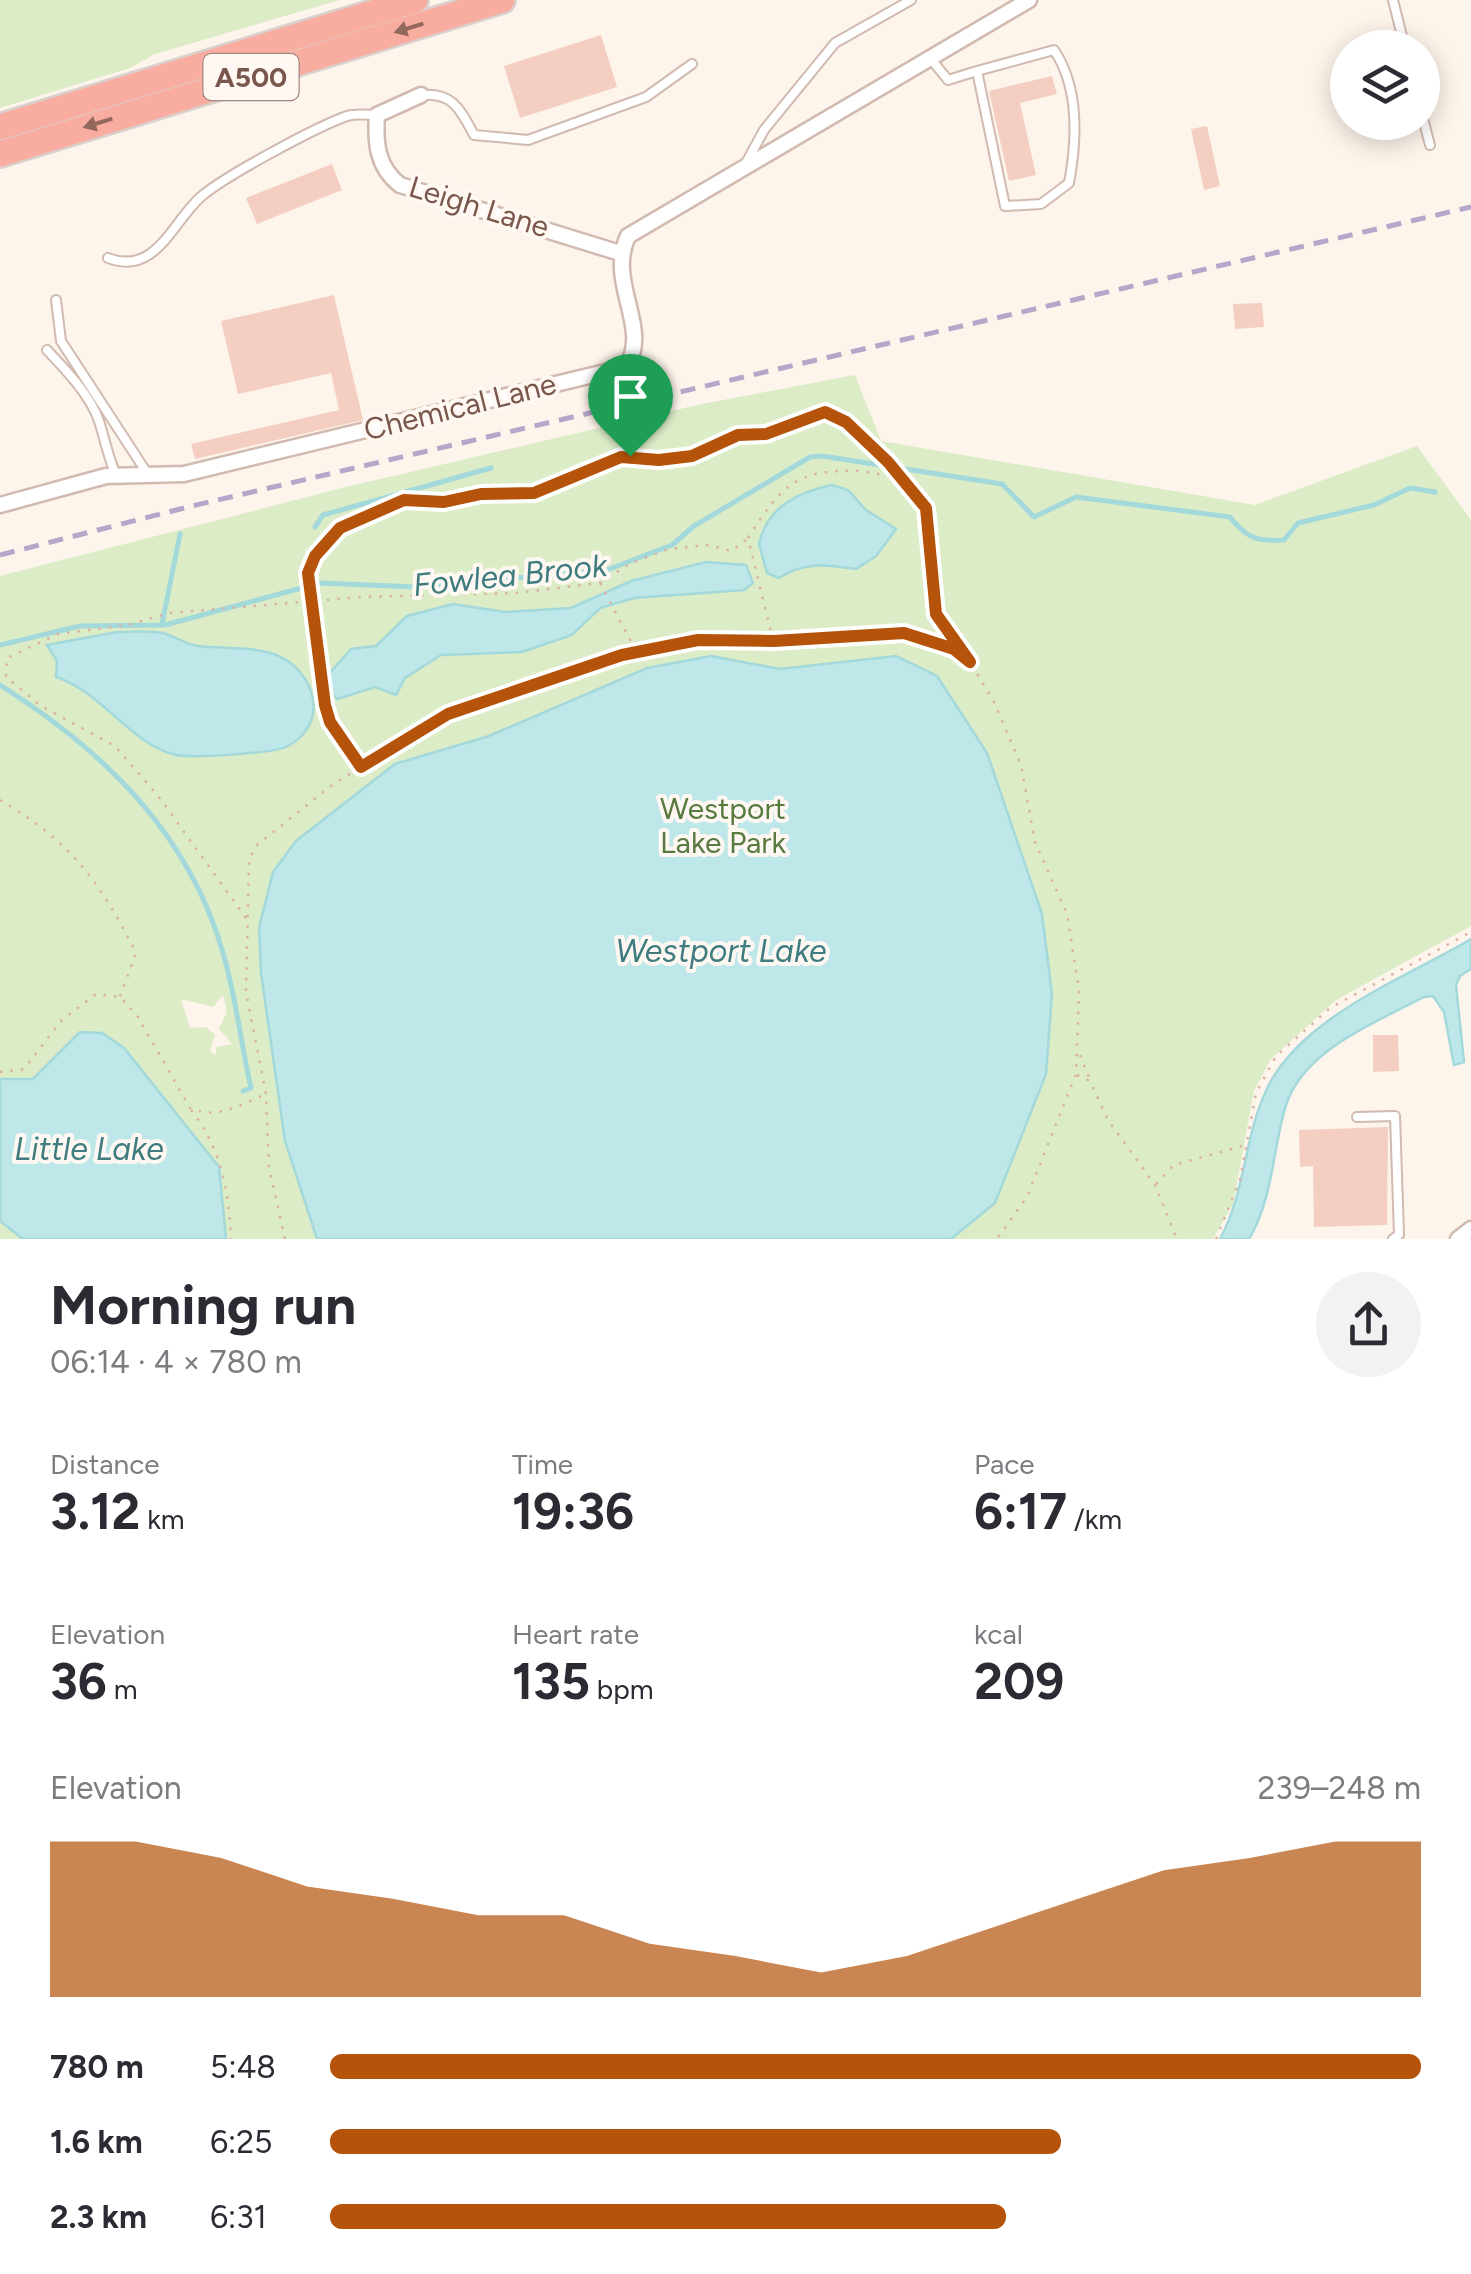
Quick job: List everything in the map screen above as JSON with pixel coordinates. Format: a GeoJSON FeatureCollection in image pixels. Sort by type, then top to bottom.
{"type":"FeatureCollection","features":[{"type":"Feature","properties":{"kind":"highway","name":"A500"},"geometry":{"type":"LineString","coordinates":[[0,127],[415,0]]}},
{"type":"Feature","properties":{"kind":"highway","name":"A500"},"geometry":{"type":"LineString","coordinates":[[0,154],[502,0]]}},
{"type":"Feature","properties":{"kind":"street"},"geometry":{"type":"LineString","coordinates":[[620,252],[628,236],[1028,0]]}},
{"type":"Feature","properties":{"kind":"street"},"geometry":{"type":"LineString","coordinates":[[378,115],[421,95]]}},
{"type":"Feature","properties":{"kind":"street","name":"Leigh Lane"},"geometry":{"type":"LineString","coordinates":[[378,115],[376,148],[390,177],[400,185],[620,252]]}},
{"type":"Feature","properties":{"kind":"street","name":"Chemical Lane"},"geometry":{"type":"LineString","coordinates":[[0,505],[116,475],[184,474],[626,367],[635,354],[635,338],[620,276],[620,252]]}},
{"type":"Feature","properties":{"kind":"street"},"geometry":{"type":"LineString","coordinates":[[1458,1239],[1471,1230]]}},
{"type":"Feature","properties":{"kind":"lane"},"geometry":{"type":"LineString","coordinates":[[744,167],[764,130],[835,43],[911,0]]}},
{"type":"Feature","properties":{"kind":"lane"},"geometry":{"type":"LineString","coordinates":[[1393,0],[1400,30]]}},
{"type":"Feature","properties":{"kind":"lane"},"geometry":{"type":"LineString","coordinates":[[930,58],[948,80],[976,71],[1054,50],[1066,68],[1077,143],[1069,183],[1041,204],[1004,206],[976,71]]}},
{"type":"Feature","properties":{"kind":"lane"},"geometry":{"type":"LineString","coordinates":[[421,95],[440,93],[453,100],[474,135],[528,140],[646,97],[692,64]]}},
{"type":"Feature","properties":{"kind":"lane"},"geometry":{"type":"LineString","coordinates":[[108,258],[121,263],[145,256],[174,235],[201,196],[226,180],[350,114],[378,115]]}},
{"type":"Feature","properties":{"kind":"lane"},"geometry":{"type":"LineString","coordinates":[[1429,140],[1430,145]]}},
{"type":"Feature","properties":{"kind":"lane"},"geometry":{"type":"LineString","coordinates":[[56,300],[60,342],[147,473]]}},
{"type":"Feature","properties":{"kind":"lane"},"geometry":{"type":"LineString","coordinates":[[47,350],[70,374],[98,419],[102,442],[116,475]]}},
{"type":"Feature","properties":{"kind":"lane"},"geometry":{"type":"LineString","coordinates":[[1357,1117],[1394,1116],[1399,1235],[1393,1239]]}},
{"type":"Feature","properties":{"kind":"path"},"geometry":{"type":"LineString","coordinates":[[361,767],[330,722],[320,686],[310,603],[308,573],[315,556],[340,528],[404,500],[444,502],[481,494],[534,493],[621,457],[659,460],[692,456],[738,435],[766,434],[825,412],[846,422],[900,474],[926,508],[936,614],[994,702],[1021,765],[1035,842],[1067,914],[1079,990],[1076,1074],[1027,1197],[996,1239]]}},
{"type":"Feature","properties":{"kind":"path"},"geometry":{"type":"LineString","coordinates":[[248,922],[244,910],[160,797],[115,746],[40,706],[6,677],[8,658],[58,634],[128,625],[169,614],[516,593],[600,583],[630,564],[669,550],[708,545],[732,550],[748,538],[774,496],[801,478],[859,471],[900,474]]}},
{"type":"Feature","properties":{"kind":"path"},"geometry":{"type":"LineString","coordinates":[[748,538],[774,641]]}},
{"type":"Feature","properties":{"kind":"path"},"geometry":{"type":"LineString","coordinates":[[600,583],[637,652]]}},
{"type":"Feature","properties":{"kind":"path"},"geometry":{"type":"LineString","coordinates":[[286,1239],[270,1167],[266,1094],[246,992],[249,860],[256,846],[361,767],[448,714],[637,652],[698,640],[774,641],[904,633],[954,649],[970,662]]}},
{"type":"Feature","properties":{"kind":"path"},"geometry":{"type":"LineString","coordinates":[[0,800],[40,824],[84,863],[136,953],[120,997]]}},
{"type":"Feature","properties":{"kind":"path"},"geometry":{"type":"LineString","coordinates":[[1216,1239],[1237,1190],[1256,1093],[1276,1056],[1330,1008],[1471,932]]}},
{"type":"Feature","properties":{"kind":"path"},"geometry":{"type":"LineString","coordinates":[[0,1072],[24,1069],[61,1021],[96,994],[120,997],[138,1017],[190,1108],[211,1135],[223,1170],[231,1239]]}},
{"type":"Feature","properties":{"kind":"path"},"geometry":{"type":"LineString","coordinates":[[1079,1050],[1108,1120],[1155,1185],[1177,1239]]}},
{"type":"Feature","properties":{"kind":"path"},"geometry":{"type":"LineString","coordinates":[[1076,1074],[1090,1081]]}},
{"type":"Feature","properties":{"kind":"path"},"geometry":{"type":"LineString","coordinates":[[190,1108],[203,1114],[223,1112],[266,1094]]}},
{"type":"Feature","properties":{"kind":"path"},"geometry":{"type":"LineString","coordinates":[[1155,1185],[1174,1165],[1244,1145]]}},
{"type":"Feature","properties":{"kind":"green space"},"geometry":{"type":"Polygon","coordinates":[[[0,0],[340,0],[155,54],[130,68],[0,108],[0,0]]]}},
{"type":"Feature","properties":{"kind":"green space","name":"Westport Lake Park"},"geometry":{"type":"Polygon","coordinates":[[[855,375],[881,441],[1255,505],[1417,446],[1471,520],[1471,926],[1336,1000],[1271,1059],[1254,1091],[1233,1204],[1213,1239],[0,1239],[0,576],[350,486],[702,404],[855,375]],[[223,995],[213,1007],[181,999],[190,1028],[206,1027],[215,1035],[210,1051],[215,1055],[217,1047],[232,1044],[219,1029],[227,1012],[223,995]]]}},
{"type":"Feature","properties":{"kind":"water"},"geometry":{"type":"Polygon","coordinates":[[[832,485],[848,490],[866,510],[896,529],[876,556],[856,569],[807,567],[779,578],[767,573],[759,544],[769,520],[796,497],[832,485]]]}},
{"type":"Feature","properties":{"kind":"water"},"geometry":{"type":"Polygon","coordinates":[[[706,562],[746,565],[753,583],[744,590],[634,598],[600,608],[572,635],[522,652],[441,655],[405,678],[396,695],[375,687],[337,699],[330,691],[329,674],[351,649],[376,646],[407,616],[453,604],[505,612],[571,608],[631,581],[706,562]]]}},
{"type":"Feature","properties":{"kind":"water"},"geometry":{"type":"Polygon","coordinates":[[[117,632],[157,632],[194,645],[274,654],[300,671],[308,684],[313,697],[310,724],[288,746],[266,751],[185,756],[159,749],[87,694],[56,677],[57,661],[47,645],[117,632]]]}},
{"type":"Feature","properties":{"kind":"water","name":"Westport Lake"},"geometry":{"type":"Polygon","coordinates":[[[711,656],[780,669],[896,656],[937,676],[987,753],[1042,914],[1052,994],[1046,1074],[995,1203],[951,1239],[317,1239],[285,1141],[261,973],[259,928],[273,872],[296,841],[395,764],[489,736],[647,668],[711,656]]]}},
{"type":"Feature","properties":{"kind":"water"},"geometry":{"type":"Polygon","coordinates":[[[1471,939],[1471,969],[1460,976],[1456,985],[1464,1062],[1454,1065],[1444,1012],[1433,996],[1424,997],[1344,1039],[1295,1085],[1281,1122],[1268,1190],[1249,1239],[1220,1239],[1235,1203],[1258,1111],[1280,1067],[1326,1022],[1471,939]]]}},
{"type":"Feature","properties":{"kind":"water","name":"Little Lake"},"geometry":{"type":"Polygon","coordinates":[[[80,1032],[102,1033],[124,1048],[219,1167],[226,1239],[23,1239],[0,1221],[0,1079],[33,1079],[80,1032]]]}},
{"type":"Feature","properties":{"kind":"building"},"geometry":{"type":"Polygon","coordinates":[[[601,35],[617,87],[520,118],[504,66],[601,35]]]}},
{"type":"Feature","properties":{"kind":"building"},"geometry":{"type":"Polygon","coordinates":[[[1052,76],[1057,94],[1020,103],[1036,175],[1009,181],[989,91],[1052,76]]]}},
{"type":"Feature","properties":{"kind":"building"},"geometry":{"type":"Polygon","coordinates":[[[1207,126],[1220,186],[1204,190],[1191,129],[1207,126]]]}},
{"type":"Feature","properties":{"kind":"building"},"geometry":{"type":"Polygon","coordinates":[[[332,164],[342,190],[257,224],[246,198],[332,164]]]}},
{"type":"Feature","properties":{"kind":"building"},"geometry":{"type":"Polygon","coordinates":[[[334,295],[363,420],[195,459],[191,444],[339,410],[331,373],[238,394],[221,321],[334,295]]]}},
{"type":"Feature","properties":{"kind":"building"},"geometry":{"type":"Polygon","coordinates":[[[1262,303],[1264,327],[1235,329],[1233,304],[1262,303]]]}},
{"type":"Feature","properties":{"kind":"building"},"geometry":{"type":"Polygon","coordinates":[[[1373,1035],[1398,1035],[1399,1071],[1373,1072],[1373,1035]]]}},
{"type":"Feature","properties":{"kind":"building"},"geometry":{"type":"Polygon","coordinates":[[[1388,1127],[1387,1225],[1314,1227],[1313,1166],[1300,1167],[1299,1130],[1388,1127]]]}},
{"type":"Feature","properties":{"kind":"waterway","name":"Fowlea Brook"},"geometry":{"type":"LineString","coordinates":[[0,645],[80,626],[165,625],[320,583],[417,587],[607,570],[672,545],[694,526],[810,457],[1002,484],[1034,517],[1076,497],[1230,517],[1247,534],[1267,540],[1284,540],[1298,523],[1374,505],[1410,488],[1435,492]]}},
{"type":"Feature","properties":{"kind":"waterway"},"geometry":{"type":"LineString","coordinates":[[315,527],[323,515],[491,468]]}},
{"type":"Feature","properties":{"kind":"waterway"},"geometry":{"type":"LineString","coordinates":[[162,624],[180,534]]}},
{"type":"Feature","properties":{"kind":"waterway"},"geometry":{"type":"LineString","coordinates":[[0,685],[74,737],[107,767],[165,833],[188,870],[208,910],[228,970],[251,1088],[243,1091]]}},
{"type":"Feature","properties":{"kind":"railway"},"geometry":{"type":"LineString","coordinates":[[0,555],[192,506],[1471,207]]}},
{"type":"Feature","properties":{"kind":"route"},"geometry":{"type":"LineString","coordinates":[[834,413],[900,474],[926,508],[936,614],[970,662],[954,649],[904,633],[774,641],[698,640],[622,655],[448,714],[361,767],[330,722],[320,686],[308,589],[308,573],[315,556],[340,528],[404,500],[452,502],[481,494],[534,493],[630,456],[659,460],[692,456],[738,435],[766,434],[800,418],[834,413]]}}]}
